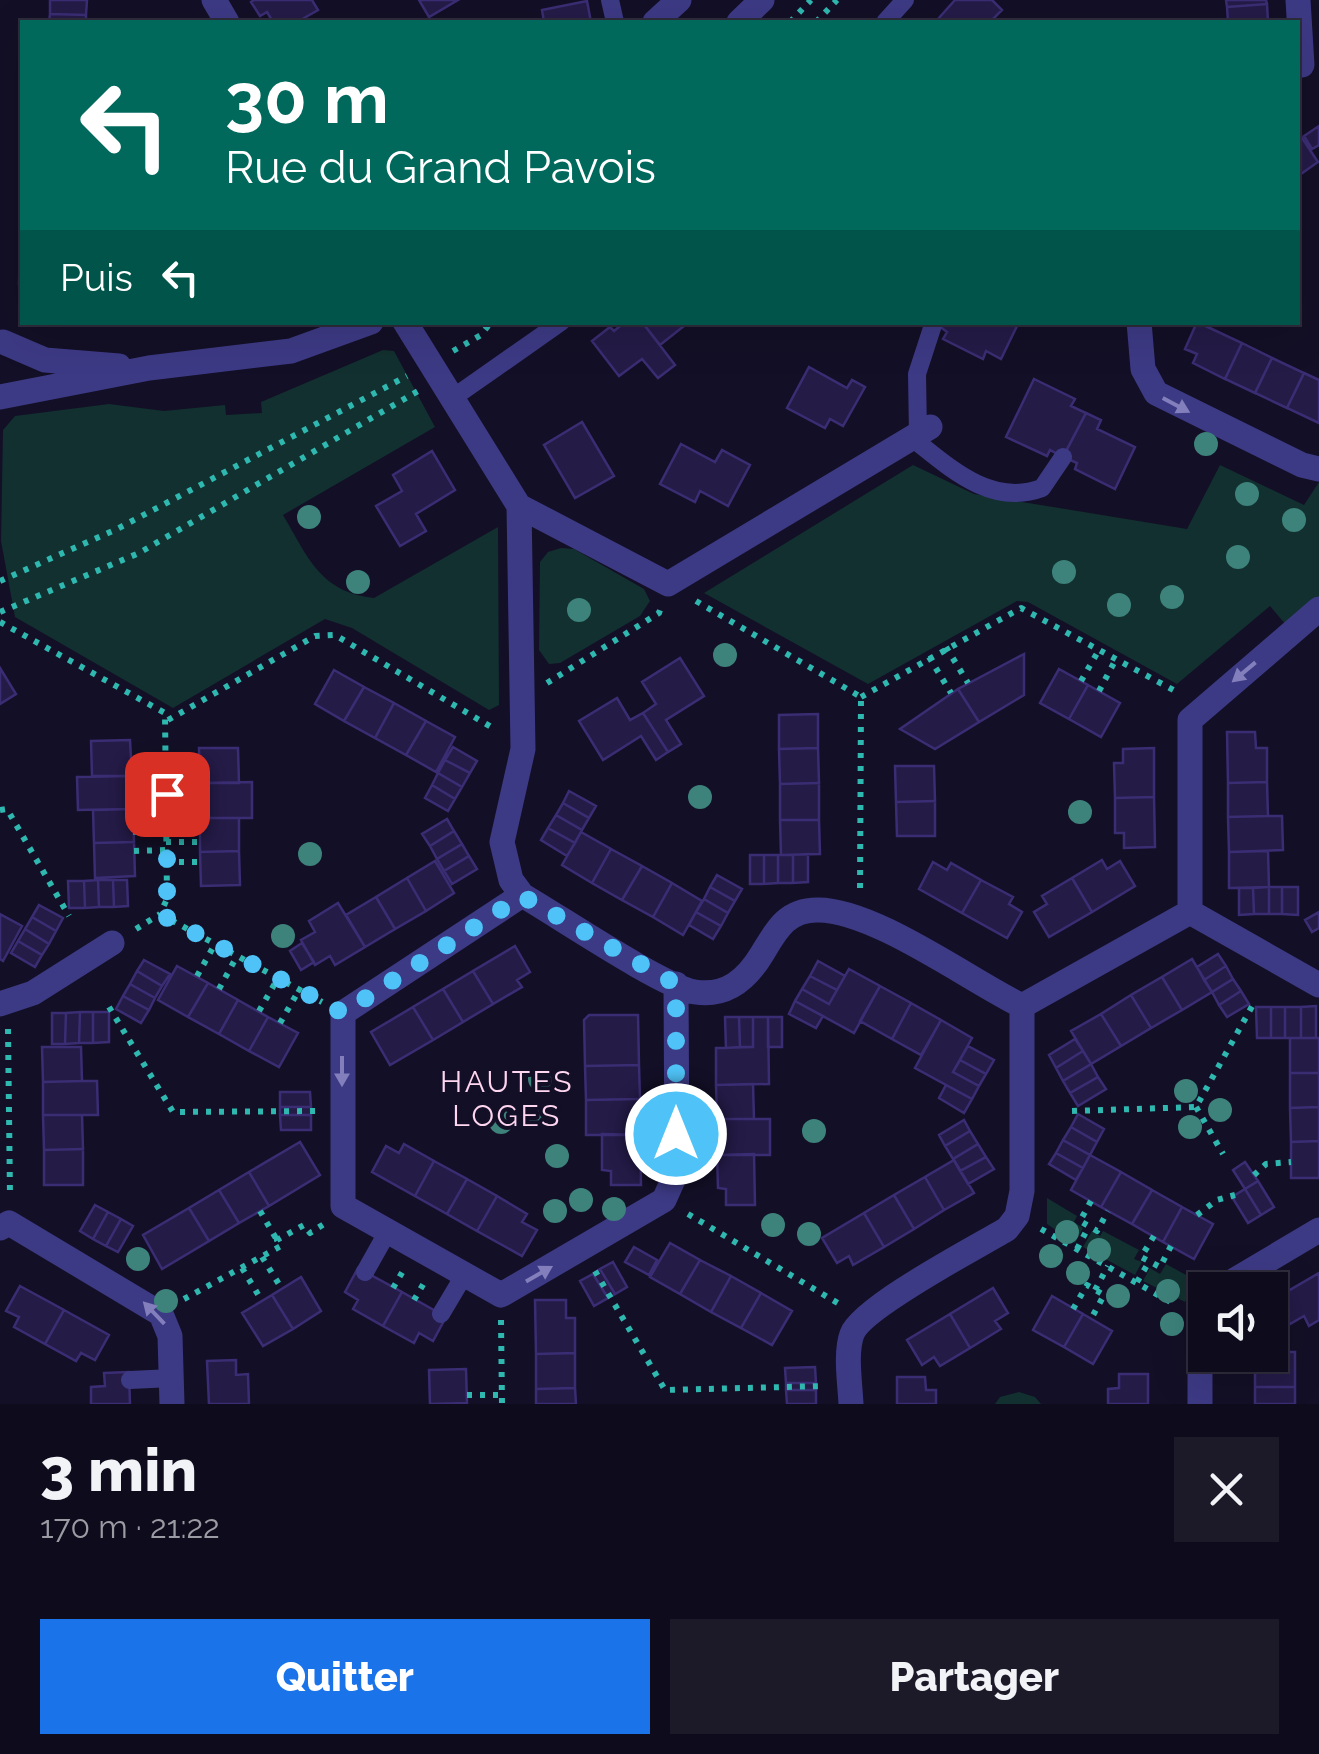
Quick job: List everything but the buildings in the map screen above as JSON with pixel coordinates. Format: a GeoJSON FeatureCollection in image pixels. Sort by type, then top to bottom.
{"type":"FeatureCollection","features":[{"type":"Feature","properties":{"kind":"street"},"geometry":{"type":"LineString","coordinates":[[657,20],[679,0]]}},
{"type":"Feature","properties":{"kind":"street"},"geometry":{"type":"LineString","coordinates":[[741,20],[762,0]]}},
{"type":"Feature","properties":{"kind":"street"},"geometry":{"type":"LineString","coordinates":[[1298,0],[1306,69]]}},
{"type":"Feature","properties":{"kind":"street"},"geometry":{"type":"LineString","coordinates":[[0,395],[149,368],[291,351],[363,325]]}},
{"type":"Feature","properties":{"kind":"street"},"geometry":{"type":"LineString","coordinates":[[407,325],[520,506],[668,584],[920,433]]}},
{"type":"Feature","properties":{"kind":"street"},"geometry":{"type":"LineString","coordinates":[[1139,325],[1142,369],[1156,392],[1285,458],[1319,469]]}},
{"type":"Feature","properties":{"kind":"street"},"geometry":{"type":"LineString","coordinates":[[2,340],[45,360],[149,368]]}},
{"type":"Feature","properties":{"kind":"street"},"geometry":{"type":"LineString","coordinates":[[0,395],[12,366],[2,340]]}},
{"type":"Feature","properties":{"kind":"street"},"geometry":{"type":"LineString","coordinates":[[520,506],[523,749],[502,842],[511,880],[522,896],[693,992],[712,992],[747,979],[782,922],[799,911],[842,912],[1022,1006]]}},
{"type":"Feature","properties":{"kind":"street"},"geometry":{"type":"LineString","coordinates":[[1190,912],[1190,720],[1319,610]]}},
{"type":"Feature","properties":{"kind":"street"},"geometry":{"type":"LineString","coordinates":[[522,896],[343,1013],[343,1206],[464,1277],[501,1295],[664,1200],[676,1171],[676,984]]}},
{"type":"Feature","properties":{"kind":"street"},"geometry":{"type":"LineString","coordinates":[[1190,912],[1319,985]]}},
{"type":"Feature","properties":{"kind":"street"},"geometry":{"type":"LineString","coordinates":[[1022,1006],[1190,912]]}},
{"type":"Feature","properties":{"kind":"street"},"geometry":{"type":"LineString","coordinates":[[4,1004],[112,943]]}},
{"type":"Feature","properties":{"kind":"street"},"geometry":{"type":"LineString","coordinates":[[850,1395],[850,1338],[863,1318],[1006,1230],[1017,1216],[1022,1192],[1022,1006]]}},
{"type":"Feature","properties":{"kind":"street"},"geometry":{"type":"LineString","coordinates":[[5,1225],[161,1314],[170,1336],[172,1391]]}},
{"type":"Feature","properties":{"kind":"street"},"geometry":{"type":"LineString","coordinates":[[1248,1272],[1319,1230]]}},
{"type":"Feature","properties":{"kind":"street"},"geometry":{"type":"LineString","coordinates":[[1200,1372],[1200,1404]]}},
{"type":"Feature","properties":{"kind":"lane"},"geometry":{"type":"LineString","coordinates":[[887,20],[905,0]]}},
{"type":"Feature","properties":{"kind":"lane"},"geometry":{"type":"LineString","coordinates":[[442,379],[554,325]]}},
{"type":"Feature","properties":{"kind":"lane"},"geometry":{"type":"LineString","coordinates":[[933,325],[917,374],[920,433],[984,489],[1008,494],[1042,488],[1064,457]]}},
{"type":"Feature","properties":{"kind":"lane"},"geometry":{"type":"LineString","coordinates":[[365,1272],[388,1231]]}},
{"type":"Feature","properties":{"kind":"lane"},"geometry":{"type":"LineString","coordinates":[[441,1314],[464,1277]]}},
{"type":"Feature","properties":{"kind":"lane"},"geometry":{"type":"LineString","coordinates":[[130,1380],[172,1391]]}},
{"type":"Feature","properties":{"kind":"path"},"geometry":{"type":"LineString","coordinates":[[792,20],[811,0]]}},
{"type":"Feature","properties":{"kind":"path"},"geometry":{"type":"LineString","coordinates":[[818,20],[838,0]]}},
{"type":"Feature","properties":{"kind":"path"},"geometry":{"type":"LineString","coordinates":[[0,612],[139,553],[442,379],[489,325]]}},
{"type":"Feature","properties":{"kind":"path"},"geometry":{"type":"LineString","coordinates":[[0,581],[442,379]]}},
{"type":"Feature","properties":{"kind":"path"},"geometry":{"type":"LineString","coordinates":[[520,700],[659,614],[668,584],[861,697]]}},
{"type":"Feature","properties":{"kind":"path"},"geometry":{"type":"LineString","coordinates":[[861,697],[1020,608],[1117,657],[1182,696],[1188,690],[1202,707]]}},
{"type":"Feature","properties":{"kind":"path"},"geometry":{"type":"LineString","coordinates":[[0,622],[164,713],[168,720],[167,899],[160,914],[343,1013]]}},
{"type":"Feature","properties":{"kind":"path"},"geometry":{"type":"LineString","coordinates":[[168,720],[315,636],[336,636],[523,749]]}},
{"type":"Feature","properties":{"kind":"path"},"geometry":{"type":"LineString","coordinates":[[946,647],[968,683]]}},
{"type":"Feature","properties":{"kind":"path"},"geometry":{"type":"LineString","coordinates":[[1081,681],[1100,648]]}},
{"type":"Feature","properties":{"kind":"path"},"geometry":{"type":"LineString","coordinates":[[1098,691],[1117,657]]}},
{"type":"Feature","properties":{"kind":"path"},"geometry":{"type":"LineString","coordinates":[[929,658],[951,693]]}},
{"type":"Feature","properties":{"kind":"path"},"geometry":{"type":"LineString","coordinates":[[860,920],[861,697]]}},
{"type":"Feature","properties":{"kind":"path"},"geometry":{"type":"LineString","coordinates":[[131,761],[168,760]]}},
{"type":"Feature","properties":{"kind":"path"},"geometry":{"type":"LineString","coordinates":[[167,772],[200,772]]}},
{"type":"Feature","properties":{"kind":"path"},"geometry":{"type":"LineString","coordinates":[[132,785],[200,794]]}},
{"type":"Feature","properties":{"kind":"path"},"geometry":{"type":"LineString","coordinates":[[0,810],[7,810],[69,916]]}},
{"type":"Feature","properties":{"kind":"path"},"geometry":{"type":"LineString","coordinates":[[134,832],[166,831]]}},
{"type":"Feature","properties":{"kind":"path"},"geometry":{"type":"LineString","coordinates":[[134,851],[200,842]]}},
{"type":"Feature","properties":{"kind":"path"},"geometry":{"type":"LineString","coordinates":[[166,862],[200,862]]}},
{"type":"Feature","properties":{"kind":"path"},"geometry":{"type":"LineString","coordinates":[[197,976],[216,944]]}},
{"type":"Feature","properties":{"kind":"path"},"geometry":{"type":"LineString","coordinates":[[219,988],[237,956]]}},
{"type":"Feature","properties":{"kind":"path"},"geometry":{"type":"LineString","coordinates":[[259,1012],[278,978]]}},
{"type":"Feature","properties":{"kind":"path"},"geometry":{"type":"LineString","coordinates":[[280,1023],[299,990]]}},
{"type":"Feature","properties":{"kind":"path"},"geometry":{"type":"LineString","coordinates":[[1196,1107],[1255,1000]]}},
{"type":"Feature","properties":{"kind":"path"},"geometry":{"type":"LineString","coordinates":[[4,1004],[5,1225]]}},
{"type":"Feature","properties":{"kind":"path"},"geometry":{"type":"LineString","coordinates":[[108,1007],[173,1112],[342,1110]]}},
{"type":"Feature","properties":{"kind":"path"},"geometry":{"type":"LineString","coordinates":[[1072,1111],[1196,1107]]}},
{"type":"Feature","properties":{"kind":"path"},"geometry":{"type":"LineString","coordinates":[[1196,1107],[1223,1154]]}},
{"type":"Feature","properties":{"kind":"path"},"geometry":{"type":"LineString","coordinates":[[1254,1174],[1266,1164],[1291,1162]]}},
{"type":"Feature","properties":{"kind":"path"},"geometry":{"type":"LineString","coordinates":[[1197,1215],[1217,1200],[1235,1195]]}},
{"type":"Feature","properties":{"kind":"path"},"geometry":{"type":"LineString","coordinates":[[664,1200],[863,1318]]}},
{"type":"Feature","properties":{"kind":"path"},"geometry":{"type":"LineString","coordinates":[[1091,1201],[1080,1221],[1097,1231],[1108,1211]]}},
{"type":"Feature","properties":{"kind":"path"},"geometry":{"type":"LineString","coordinates":[[277,1240],[304,1225],[310,1232],[343,1206]]}},
{"type":"Feature","properties":{"kind":"path"},"geometry":{"type":"LineString","coordinates":[[184,1299],[280,1246],[260,1211]]}},
{"type":"Feature","properties":{"kind":"path"},"geometry":{"type":"LineString","coordinates":[[1017,1216],[1138,1282],[1188,1304]]}},
{"type":"Feature","properties":{"kind":"path"},"geometry":{"type":"LineString","coordinates":[[1077,1249],[1089,1226]]}},
{"type":"Feature","properties":{"kind":"path"},"geometry":{"type":"LineString","coordinates":[[1154,1236],[1141,1257],[1160,1267],[1172,1246]]}},
{"type":"Feature","properties":{"kind":"path"},"geometry":{"type":"LineString","coordinates":[[582,1250],[665,1390],[850,1395]]}},
{"type":"Feature","properties":{"kind":"path"},"geometry":{"type":"LineString","coordinates":[[262,1256],[282,1289]]}},
{"type":"Feature","properties":{"kind":"path"},"geometry":{"type":"LineString","coordinates":[[1138,1282],[1149,1261]]}},
{"type":"Feature","properties":{"kind":"path"},"geometry":{"type":"LineString","coordinates":[[1096,1290],[1108,1266]]}},
{"type":"Feature","properties":{"kind":"path"},"geometry":{"type":"LineString","coordinates":[[242,1268],[262,1301]]}},
{"type":"Feature","properties":{"kind":"path"},"geometry":{"type":"LineString","coordinates":[[394,1288],[404,1270]]}},
{"type":"Feature","properties":{"kind":"path"},"geometry":{"type":"LineString","coordinates":[[414,1300],[424,1282]]}},
{"type":"Feature","properties":{"kind":"path"},"geometry":{"type":"LineString","coordinates":[[1073,1308],[1087,1285],[1096,1290],[1104,1295],[1091,1319]]}},
{"type":"Feature","properties":{"kind":"path"},"geometry":{"type":"LineString","coordinates":[[468,1396],[502,1400],[501,1295]]}},
{"type":"Feature","properties":{"kind":"green space"},"geometry":{"type":"Polygon","coordinates":[[[383,350],[394,351],[435,427],[283,515],[309,558],[328,580],[374,598],[498,527],[499,705],[489,710],[352,628],[325,619],[173,708],[15,617],[1,541],[3,430],[15,416],[109,404],[164,411],[225,405],[226,415],[262,413],[261,402],[383,350]]]}},
{"type":"Feature","properties":{"kind":"green space"},"geometry":{"type":"Polygon","coordinates":[[[913,465],[974,494],[1187,529],[1220,465],[1304,505],[1319,482],[1319,599],[1286,625],[1270,606],[1177,684],[1028,602],[1017,601],[868,684],[704,593],[913,465]]]}},
{"type":"Feature","properties":{"kind":"green space"},"geometry":{"type":"Polygon","coordinates":[[[574,549],[644,589],[650,601],[640,616],[560,663],[549,664],[539,650],[540,562],[548,552],[574,549]]]}},
{"type":"Feature","properties":{"kind":"green space"},"geometry":{"type":"Polygon","coordinates":[[[1047,1198],[1077,1216],[1074,1222],[1083,1228],[1075,1243],[1047,1224],[1047,1198]]]}},
{"type":"Feature","properties":{"kind":"green space"},"geometry":{"type":"Polygon","coordinates":[[[1092,1231],[1100,1236],[1103,1231],[1139,1250],[1134,1259],[1142,1262],[1135,1275],[1083,1247],[1092,1231]]]}},
{"type":"Feature","properties":{"kind":"green space"},"geometry":{"type":"Polygon","coordinates":[[[1166,1264],[1188,1276],[1185,1302],[1143,1281],[1150,1268],[1160,1274],[1166,1264]]]}},
{"type":"Feature","properties":{"kind":"green space"},"geometry":{"type":"Polygon","coordinates":[[[1019,1392],[1035,1397],[1041,1404],[995,1404],[1000,1397],[1019,1392]]]}},
{"type":"Feature","properties":{"kind":"district","name":"HAUTES LOGES"},"geometry":{"type":"Point","coordinates":[507,1099]}},
{"type":"Feature","properties":{"kind":"route"},"geometry":{"type":"LineString","coordinates":[[167,794],[167,899],[160,914],[343,1013],[522,896],[676,984],[676,1134]]}}]}
